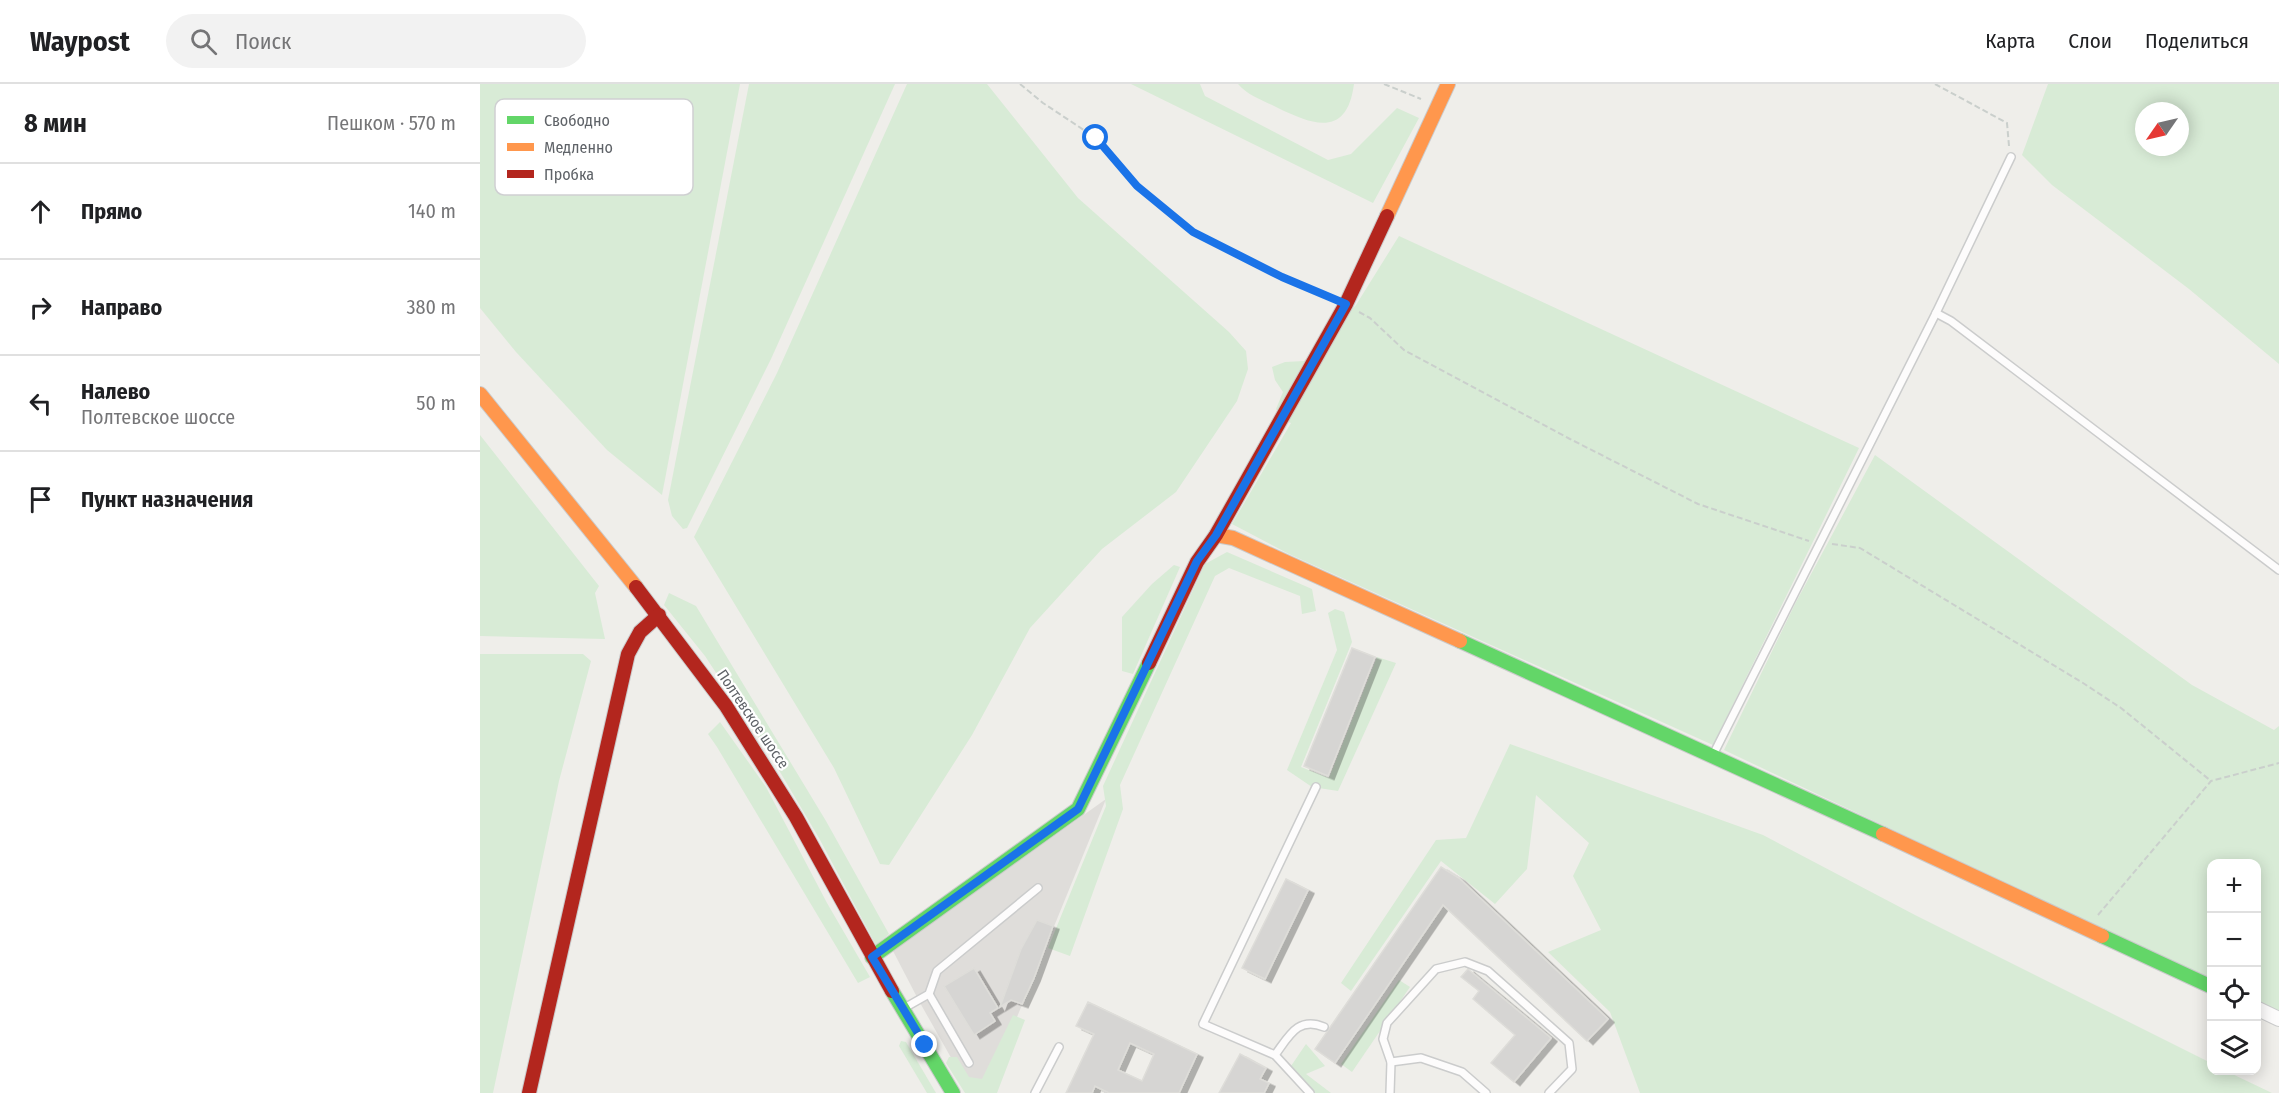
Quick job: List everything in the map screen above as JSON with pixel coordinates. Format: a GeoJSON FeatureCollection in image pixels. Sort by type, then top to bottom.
{"type":"FeatureCollection","features":[{"type":"Feature","properties":{"kind":"street"},"geometry":{"type":"LineString","coordinates":[[872,957],[1078,809],[1197,561],[1216,535],[1346,304],[1448,84]]}},
{"type":"Feature","properties":{"kind":"street","name":"Полтевское шоссе"},"geometry":{"type":"LineString","coordinates":[[480,394],[659,615],[753,747],[824,864],[872,957],[953,1093]]}},
{"type":"Feature","properties":{"kind":"street"},"geometry":{"type":"LineString","coordinates":[[1216,535],[1233,538],[1713,755],[2207,985]]}},
{"type":"Feature","properties":{"kind":"street"},"geometry":{"type":"LineString","coordinates":[[528,1093],[627,654],[640,632],[659,615]]}},
{"type":"Feature","properties":{"kind":"street"},"geometry":{"type":"LineString","coordinates":[[2261,1010],[2279,1019]]}},
{"type":"Feature","properties":{"kind":"lane"},"geometry":{"type":"LineString","coordinates":[[1713,755],[1936,313],[2011,157]]}},
{"type":"Feature","properties":{"kind":"lane"},"geometry":{"type":"LineString","coordinates":[[1936,313],[1961,328],[2279,570]]}},
{"type":"Feature","properties":{"kind":"lane"},"geometry":{"type":"LineString","coordinates":[[1310,1093],[1293,1071],[1275,1055],[1203,1024],[1316,787]]}},
{"type":"Feature","properties":{"kind":"lane"},"geometry":{"type":"LineString","coordinates":[[903,1008],[929,994],[937,971],[1038,888]]}},
{"type":"Feature","properties":{"kind":"lane"},"geometry":{"type":"LineString","coordinates":[[1390,1093],[1390,1062],[1383,1039],[1387,1023],[1436,969],[1465,962],[1488,972],[1569,1043],[1572,1070],[1549,1093]]}},
{"type":"Feature","properties":{"kind":"lane"},"geometry":{"type":"LineString","coordinates":[[929,994],[969,1063]]}},
{"type":"Feature","properties":{"kind":"lane"},"geometry":{"type":"LineString","coordinates":[[1275,1055],[1293,1031],[1302,1025],[1315,1023],[1324,1027]]}},
{"type":"Feature","properties":{"kind":"lane"},"geometry":{"type":"LineString","coordinates":[[1035,1093],[1059,1047]]}},
{"type":"Feature","properties":{"kind":"lane"},"geometry":{"type":"LineString","coordinates":[[1390,1062],[1420,1058],[1462,1072],[1486,1093]]}},
{"type":"Feature","properties":{"kind":"path"},"geometry":{"type":"LineString","coordinates":[[1020,84],[1042,103],[1096,138],[1137,186],[1193,232],[1282,277],[1346,304],[1370,318],[1404,350],[1570,439],[1689,499],[1819,544],[1842,544],[1860,548],[2121,708],[2211,781]]}},
{"type":"Feature","properties":{"kind":"path"},"geometry":{"type":"LineString","coordinates":[[1384,84],[1438,106]]}},
{"type":"Feature","properties":{"kind":"path"},"geometry":{"type":"LineString","coordinates":[[1935,84],[2007,123],[2011,157]]}},
{"type":"Feature","properties":{"kind":"path"},"geometry":{"type":"LineString","coordinates":[[2094,918],[2211,781],[2279,763]]}},
{"type":"Feature","properties":{"kind":"shaded area"},"geometry":{"type":"Polygon","coordinates":[[[1106,799],[986,1093],[971,1093],[893,951],[1106,799]]]}},
{"type":"Feature","properties":{"kind":"green space"},"geometry":{"type":"Polygon","coordinates":[[[480,84],[740,84],[662,495],[607,450],[516,352],[480,308],[480,84]]]}},
{"type":"Feature","properties":{"kind":"green space"},"geometry":{"type":"Polygon","coordinates":[[[749,84],[895,84],[771,359],[687,528],[683,529],[672,516],[668,500],[749,84]]]}},
{"type":"Feature","properties":{"kind":"green space"},"geometry":{"type":"Polygon","coordinates":[[[907,84],[987,84],[1078,198],[1229,332],[1246,351],[1248,369],[1237,401],[1176,492],[1102,549],[1030,628],[972,735],[889,865],[880,864],[834,768],[694,537],[777,373],[907,84]]]}},
{"type":"Feature","properties":{"kind":"green space"},"geometry":{"type":"Polygon","coordinates":[[[1131,84],[1200,84],[1205,96],[1328,160],[1351,154],[1397,108],[1419,118],[1373,203],[1131,84]]]}},
{"type":"Feature","properties":{"kind":"green space"},"geometry":{"type":"Polygon","coordinates":[[[1238,84],[1354,84],[1344,113],[1336,120],[1326,123],[1291,114],[1252,95],[1238,84]]]}},
{"type":"Feature","properties":{"kind":"green space"},"geometry":{"type":"Polygon","coordinates":[[[2048,84],[2279,84],[2279,364],[2189,289],[2052,185],[2022,155],[2048,84]]]}},
{"type":"Feature","properties":{"kind":"green space"},"geometry":{"type":"Polygon","coordinates":[[[1399,236],[1859,448],[1713,745],[1289,554],[1232,524],[1291,423],[1283,420],[1276,409],[1283,392],[1275,380],[1272,367],[1285,362],[1304,361],[1356,305],[1399,236]]]}},
{"type":"Feature","properties":{"kind":"green space"},"geometry":{"type":"Polygon","coordinates":[[[480,435],[599,586],[595,593],[605,639],[480,636],[480,435]]]}},
{"type":"Feature","properties":{"kind":"green space"},"geometry":{"type":"Polygon","coordinates":[[[1875,455],[2192,685],[2274,730],[2279,726],[2279,1012],[2261,1004],[2261,859],[2207,859],[2207,978],[1724,750],[1795,604],[1875,455]]]}},
{"type":"Feature","properties":{"kind":"green space"},"geometry":{"type":"Polygon","coordinates":[[[1227,552],[1312,589],[1316,611],[1302,614],[1300,596],[1229,568],[1215,576],[1120,785],[1123,809],[1070,956],[1048,948],[1106,806],[1103,786],[1205,564],[1227,552]]]}},
{"type":"Feature","properties":{"kind":"green space"},"geometry":{"type":"Polygon","coordinates":[[[1174,565],[1180,567],[1133,674],[1122,671],[1122,617],[1152,584],[1174,565]]]}},
{"type":"Feature","properties":{"kind":"green space"},"geometry":{"type":"Polygon","coordinates":[[[669,593],[696,606],[826,821],[889,934],[876,945],[819,838],[770,755],[705,656],[664,605],[669,593]]]}},
{"type":"Feature","properties":{"kind":"green space"},"geometry":{"type":"Polygon","coordinates":[[[1335,609],[1344,612],[1352,642],[1301,767],[1329,778],[1377,657],[1396,663],[1338,791],[1312,787],[1287,770],[1337,650],[1328,613],[1335,609]]]}},
{"type":"Feature","properties":{"kind":"green space"},"geometry":{"type":"Polygon","coordinates":[[[480,654],[583,654],[591,661],[559,781],[493,1093],[480,1093],[480,654]]]}},
{"type":"Feature","properties":{"kind":"green space"},"geometry":{"type":"Polygon","coordinates":[[[720,722],[766,787],[827,903],[870,977],[858,983],[708,734],[720,722]]]}},
{"type":"Feature","properties":{"kind":"green space"},"geometry":{"type":"Polygon","coordinates":[[[1510,744],[1763,835],[1915,915],[2207,1061],[2207,1075],[2234,1075],[2272,1093],[1640,1093],[1610,1012],[1548,952],[1601,930],[1573,876],[1589,843],[1536,795],[1527,869],[1495,904],[1441,861],[1351,991],[1341,983],[1436,840],[1466,838],[1510,744]]]}},
{"type":"Feature","properties":{"kind":"green space"},"geometry":{"type":"Polygon","coordinates":[[[1399,980],[1410,987],[1352,1072],[1341,1064],[1399,980]]]}},
{"type":"Feature","properties":{"kind":"green space"},"geometry":{"type":"Polygon","coordinates":[[[1013,1015],[1025,1020],[997,1093],[965,1093],[946,1063],[949,1057],[957,1057],[969,1077],[982,1079],[1013,1015]]]}},
{"type":"Feature","properties":{"kind":"green space"},"geometry":{"type":"Polygon","coordinates":[[[901,1041],[906,1042],[936,1093],[927,1093],[899,1046],[901,1041]]]}},
{"type":"Feature","properties":{"kind":"green space"},"geometry":{"type":"Polygon","coordinates":[[[1306,1044],[1325,1066],[1306,1074],[1331,1093],[1313,1093],[1291,1066],[1306,1044]]]}},
{"type":"Feature","properties":{"kind":"building"},"geometry":{"type":"Polygon","coordinates":[[[1352,648],[1375,657],[1328,776],[1304,766],[1352,648]]]}},
{"type":"Feature","properties":{"kind":"building"},"geometry":{"type":"Polygon","coordinates":[[[1441,867],[1459,878],[1608,1019],[1587,1041],[1443,905],[1335,1063],[1315,1049],[1441,867]]]}},
{"type":"Feature","properties":{"kind":"building"},"geometry":{"type":"Polygon","coordinates":[[[1286,879],[1308,890],[1265,979],[1242,968],[1286,879]]]}},
{"type":"Feature","properties":{"kind":"building"},"geometry":{"type":"Polygon","coordinates":[[[1037,920],[1053,926],[1034,978],[1022,1004],[1011,1000],[1000,1007],[1021,949],[1037,920]]]}},
{"type":"Feature","properties":{"kind":"building"},"geometry":{"type":"Polygon","coordinates":[[[974,968],[998,1008],[990,1013],[995,1021],[974,1035],[944,986],[974,968]]]}},
{"type":"Feature","properties":{"kind":"building"},"geometry":{"type":"Polygon","coordinates":[[[1468,969],[1551,1038],[1514,1082],[1491,1063],[1515,1035],[1473,999],[1479,991],[1461,977],[1468,969]]]}},
{"type":"Feature","properties":{"kind":"building"},"geometry":{"type":"Polygon","coordinates":[[[1088,1002],[1197,1054],[1179,1093],[1109,1093],[1095,1086],[1092,1093],[1066,1093],[1094,1034],[1076,1026],[1088,1002]],[[1130,1043],[1118,1070],[1142,1081],[1154,1054],[1130,1043]]]}},
{"type":"Feature","properties":{"kind":"building"},"geometry":{"type":"Polygon","coordinates":[[[1240,1054],[1266,1068],[1260,1079],[1269,1083],[1264,1093],[1219,1093],[1240,1054]]]}},
{"type":"Feature","properties":{"kind":"traffic: fast"},"geometry":{"type":"LineString","coordinates":[[1460,641],[1883,834]]}},
{"type":"Feature","properties":{"kind":"traffic: fast"},"geometry":{"type":"LineString","coordinates":[[872,957],[1078,809],[1149,663]]}},
{"type":"Feature","properties":{"kind":"traffic: fast"},"geometry":{"type":"LineString","coordinates":[[2102,936],[2207,985]]}},
{"type":"Feature","properties":{"kind":"traffic: fast"},"geometry":{"type":"LineString","coordinates":[[892,991],[953,1093]]}},
{"type":"Feature","properties":{"kind":"traffic: slow"},"geometry":{"type":"LineString","coordinates":[[1387,216],[1448,84]]}},
{"type":"Feature","properties":{"kind":"traffic: slow"},"geometry":{"type":"LineString","coordinates":[[480,394],[636,587]]}},
{"type":"Feature","properties":{"kind":"traffic: slow"},"geometry":{"type":"LineString","coordinates":[[1216,535],[1233,538],[1460,641]]}},
{"type":"Feature","properties":{"kind":"traffic: slow"},"geometry":{"type":"LineString","coordinates":[[1883,834],[2102,936]]}},
{"type":"Feature","properties":{"kind":"traffic: jam"},"geometry":{"type":"LineString","coordinates":[[1149,663],[1197,562],[1216,535],[1346,304],[1387,216]]}},
{"type":"Feature","properties":{"kind":"traffic: jam"},"geometry":{"type":"LineString","coordinates":[[636,587],[726,706],[796,817],[892,991]]}},
{"type":"Feature","properties":{"kind":"traffic: jam"},"geometry":{"type":"LineString","coordinates":[[529,1093],[628,654],[640,632],[659,615]]}},
{"type":"Feature","properties":{"kind":"route"},"geometry":{"type":"LineString","coordinates":[[925,1045],[872,957],[1078,809],[1197,561],[1216,535],[1346,304],[1282,277],[1193,232],[1137,186],[1096,138]]}}]}
